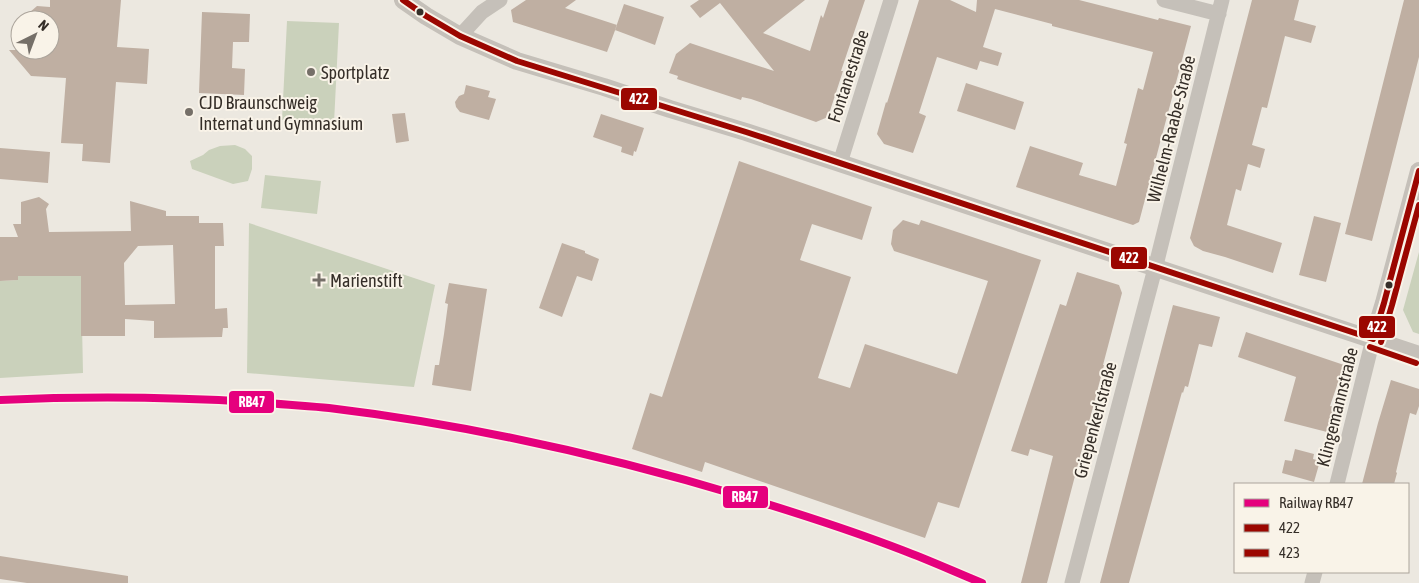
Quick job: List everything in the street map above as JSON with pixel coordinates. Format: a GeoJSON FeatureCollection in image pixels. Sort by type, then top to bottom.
{"type":"FeatureCollection","features":[{"type":"Feature","properties":{"kind":"street"},"geometry":{"type":"LineString","coordinates":[[403,0],[460,36],[517,61],[615,90],[840,162],[1419,355]]}},
{"type":"Feature","properties":{"kind":"street"},"geometry":{"type":"LineString","coordinates":[[460,36],[482,12],[500,0]]}},
{"type":"Feature","properties":{"kind":"street","name":"Fontanestraße"},"geometry":{"type":"LineString","coordinates":[[840,162],[891,0]]}},
{"type":"Feature","properties":{"kind":"street"},"geometry":{"type":"LineString","coordinates":[[1164,0],[1221,7]]}},
{"type":"Feature","properties":{"kind":"street","name":"Wilhelm-Raabe-Straße"},"geometry":{"type":"LineString","coordinates":[[1155,266],[1221,7]]}},
{"type":"Feature","properties":{"kind":"street"},"geometry":{"type":"LineString","coordinates":[[1373,339],[1419,171]]}},
{"type":"Feature","properties":{"kind":"street","name":"Griepenkerlstraße"},"geometry":{"type":"LineString","coordinates":[[1072,583],[1155,266]]}},
{"type":"Feature","properties":{"kind":"street","name":"Klingemannstraße"},"geometry":{"type":"LineString","coordinates":[[1337,483],[1373,339]]}},
{"type":"Feature","properties":{"kind":"green space","name":"Sportplatz"},"geometry":{"type":"Polygon","coordinates":[[[287,21],[339,23],[334,123],[282,120],[287,21]]]}},
{"type":"Feature","properties":{"kind":"green space"},"geometry":{"type":"Polygon","coordinates":[[[235,145],[245,149],[252,156],[252,169],[248,181],[233,184],[192,169],[190,161],[209,150],[220,146],[235,145]]]}},
{"type":"Feature","properties":{"kind":"green space"},"geometry":{"type":"Polygon","coordinates":[[[265,175],[321,181],[317,214],[261,208],[265,175]]]}},
{"type":"Feature","properties":{"kind":"green space"},"geometry":{"type":"Polygon","coordinates":[[[249,223],[435,285],[414,387],[247,373],[249,223]]]}},
{"type":"Feature","properties":{"kind":"green space"},"geometry":{"type":"Polygon","coordinates":[[[1419,252],[1419,334],[1413,332],[1403,310],[1419,252]]]}},
{"type":"Feature","properties":{"kind":"green space"},"geometry":{"type":"Polygon","coordinates":[[[18,276],[81,276],[83,373],[0,378],[0,281],[18,280],[18,276]]]}},
{"type":"Feature","properties":{"kind":"building"},"geometry":{"type":"Polygon","coordinates":[[[50,0],[121,0],[117,47],[149,49],[147,84],[116,82],[110,163],[82,161],[83,144],[61,143],[66,78],[31,76],[17,60],[60,60],[60,10],[32,10],[37,6],[50,7],[50,0]]]}},
{"type":"Feature","properties":{"kind":"building"},"geometry":{"type":"Polygon","coordinates":[[[526,0],[576,0],[565,8],[617,25],[607,52],[513,22],[511,10],[526,0]]]}},
{"type":"Feature","properties":{"kind":"building"},"geometry":{"type":"Polygon","coordinates":[[[699,0],[805,0],[763,33],[810,51],[821,15],[823,18],[829,0],[865,0],[828,117],[816,122],[751,99],[742,97],[741,100],[677,79],[678,76],[669,73],[676,54],[690,43],[774,71],[720,3],[700,18],[690,6],[699,0]]]}},
{"type":"Feature","properties":{"kind":"building"},"geometry":{"type":"Polygon","coordinates":[[[919,0],[950,0],[976,12],[977,0],[1079,0],[1158,20],[1159,18],[1191,26],[1139,222],[1133,225],[1016,187],[1030,146],[1083,163],[1079,175],[1116,186],[1127,144],[1124,143],[1138,88],[1143,90],[1153,52],[995,9],[983,47],[1002,53],[998,66],[980,61],[977,70],[937,57],[919,113],[926,116],[913,153],[884,144],[877,134],[919,0]]]}},
{"type":"Feature","properties":{"kind":"building"},"geometry":{"type":"Polygon","coordinates":[[[1252,0],[1299,0],[1294,20],[1316,26],[1311,43],[1285,36],[1267,108],[1262,107],[1252,145],[1265,149],[1260,168],[1248,164],[1241,191],[1236,189],[1227,225],[1282,243],[1273,273],[1203,251],[1194,246],[1190,238],[1252,0]]]}},
{"type":"Feature","properties":{"kind":"building"},"geometry":{"type":"Polygon","coordinates":[[[1404,0],[1419,0],[1419,57],[1372,241],[1345,234],[1404,0]]]}},
{"type":"Feature","properties":{"kind":"building"},"geometry":{"type":"Polygon","coordinates":[[[624,4],[664,17],[655,45],[615,30],[624,4]]]}},
{"type":"Feature","properties":{"kind":"building"},"geometry":{"type":"Polygon","coordinates":[[[202,12],[250,14],[249,42],[233,42],[232,68],[245,69],[244,95],[199,93],[202,12]]]}},
{"type":"Feature","properties":{"kind":"building"},"geometry":{"type":"Polygon","coordinates":[[[966,83],[1024,102],[1015,130],[957,111],[966,83]]]}},
{"type":"Feature","properties":{"kind":"building"},"geometry":{"type":"Polygon","coordinates":[[[466,85],[490,91],[488,97],[496,99],[489,120],[460,112],[456,107],[455,102],[459,96],[464,94],[466,85]]]}},
{"type":"Feature","properties":{"kind":"building"},"geometry":{"type":"Polygon","coordinates":[[[405,113],[409,141],[396,143],[392,114],[405,113]]]}},
{"type":"Feature","properties":{"kind":"building"},"geometry":{"type":"Polygon","coordinates":[[[601,114],[644,128],[633,156],[621,152],[622,147],[593,137],[601,114]]]}},
{"type":"Feature","properties":{"kind":"building"},"geometry":{"type":"Polygon","coordinates":[[[0,148],[50,152],[48,183],[0,179],[0,148]]]}},
{"type":"Feature","properties":{"kind":"building"},"geometry":{"type":"Polygon","coordinates":[[[739,161],[872,207],[862,240],[812,224],[800,260],[851,277],[818,378],[850,388],[865,344],[957,374],[988,281],[894,251],[891,244],[893,230],[903,220],[919,225],[921,220],[1041,260],[959,508],[938,502],[925,538],[705,462],[702,472],[632,449],[650,393],[662,397],[739,161]]]}},
{"type":"Feature","properties":{"kind":"building"},"geometry":{"type":"Polygon","coordinates":[[[39,197],[49,204],[46,209],[49,232],[131,231],[130,201],[166,211],[166,216],[199,216],[199,223],[223,223],[224,246],[215,246],[215,309],[227,308],[228,328],[223,328],[222,337],[154,338],[154,321],[125,319],[125,336],[81,336],[81,276],[18,276],[18,280],[0,281],[0,237],[18,237],[13,224],[21,224],[21,202],[39,197]],[[173,245],[138,246],[124,263],[125,305],[175,304],[173,245]]]}},
{"type":"Feature","properties":{"kind":"building"},"geometry":{"type":"Polygon","coordinates":[[[1314,216],[1341,223],[1326,282],[1299,275],[1314,216]]]}},
{"type":"Feature","properties":{"kind":"building"},"geometry":{"type":"Polygon","coordinates":[[[562,243],[585,251],[585,253],[599,259],[592,281],[577,276],[562,317],[539,308],[562,243]]]}},
{"type":"Feature","properties":{"kind":"building"},"geometry":{"type":"Polygon","coordinates":[[[1077,272],[1119,285],[1122,293],[1047,583],[1021,583],[1053,456],[1030,449],[1028,456],[1011,451],[1060,304],[1066,306],[1077,272]]]}},
{"type":"Feature","properties":{"kind":"building"},"geometry":{"type":"Polygon","coordinates":[[[449,283],[487,289],[471,391],[432,385],[435,365],[439,365],[448,304],[445,303],[449,283]]]}},
{"type":"Feature","properties":{"kind":"building"},"geometry":{"type":"Polygon","coordinates":[[[1173,305],[1220,317],[1212,347],[1199,344],[1188,387],[1185,386],[1182,392],[1129,583],[1100,583],[1173,305]]]}},
{"type":"Feature","properties":{"kind":"building"},"geometry":{"type":"Polygon","coordinates":[[[1246,332],[1344,365],[1330,406],[1334,407],[1327,432],[1284,421],[1296,377],[1238,357],[1246,332]]]}},
{"type":"Feature","properties":{"kind":"building"},"geometry":{"type":"Polygon","coordinates":[[[1391,380],[1419,389],[1419,406],[1416,415],[1410,413],[1394,483],[1362,483],[1391,380]]]}},
{"type":"Feature","properties":{"kind":"building"},"geometry":{"type":"Polygon","coordinates":[[[1295,449],[1314,454],[1313,459],[1320,461],[1314,482],[1282,473],[1285,460],[1292,461],[1295,449]]]}},
{"type":"Feature","properties":{"kind":"building"},"geometry":{"type":"Polygon","coordinates":[[[0,556],[128,576],[128,583],[27,583],[0,579],[0,556]]]}},
{"type":"Feature","properties":{"kind":"rail line","name":"RB47"},"geometry":{"type":"LineString","coordinates":[[0,400],[67,398],[201,399],[329,408],[434,423],[590,455],[693,482],[863,536],[982,583]]}},
{"type":"Feature","properties":{"kind":"transit line","name":"422"},"geometry":{"type":"LineString","coordinates":[[403,0],[460,36],[517,61],[746,132],[1373,339]]}},
{"type":"Feature","properties":{"kind":"transit line","name":"422"},"geometry":{"type":"LineString","coordinates":[[1373,339],[1419,171]]}},
{"type":"Feature","properties":{"kind":"transit line","name":"423"},"geometry":{"type":"LineString","coordinates":[[1381,342],[1419,205]]}},
{"type":"Feature","properties":{"kind":"transit line","name":"423"},"geometry":{"type":"LineString","coordinates":[[1370,347],[1416,363]]}},
{"type":"Feature","properties":{"kind":"place","name":"Sportplatz"},"geometry":{"type":"Point","coordinates":[311,72]}},
{"type":"Feature","properties":{"kind":"place","name":"CJD Braunschweig Internat und Gymnasium"},"geometry":{"type":"Point","coordinates":[189,112]}},
{"type":"Feature","properties":{"kind":"place","name":"Marienstift"},"geometry":{"type":"Point","coordinates":[319,280]}}]}
